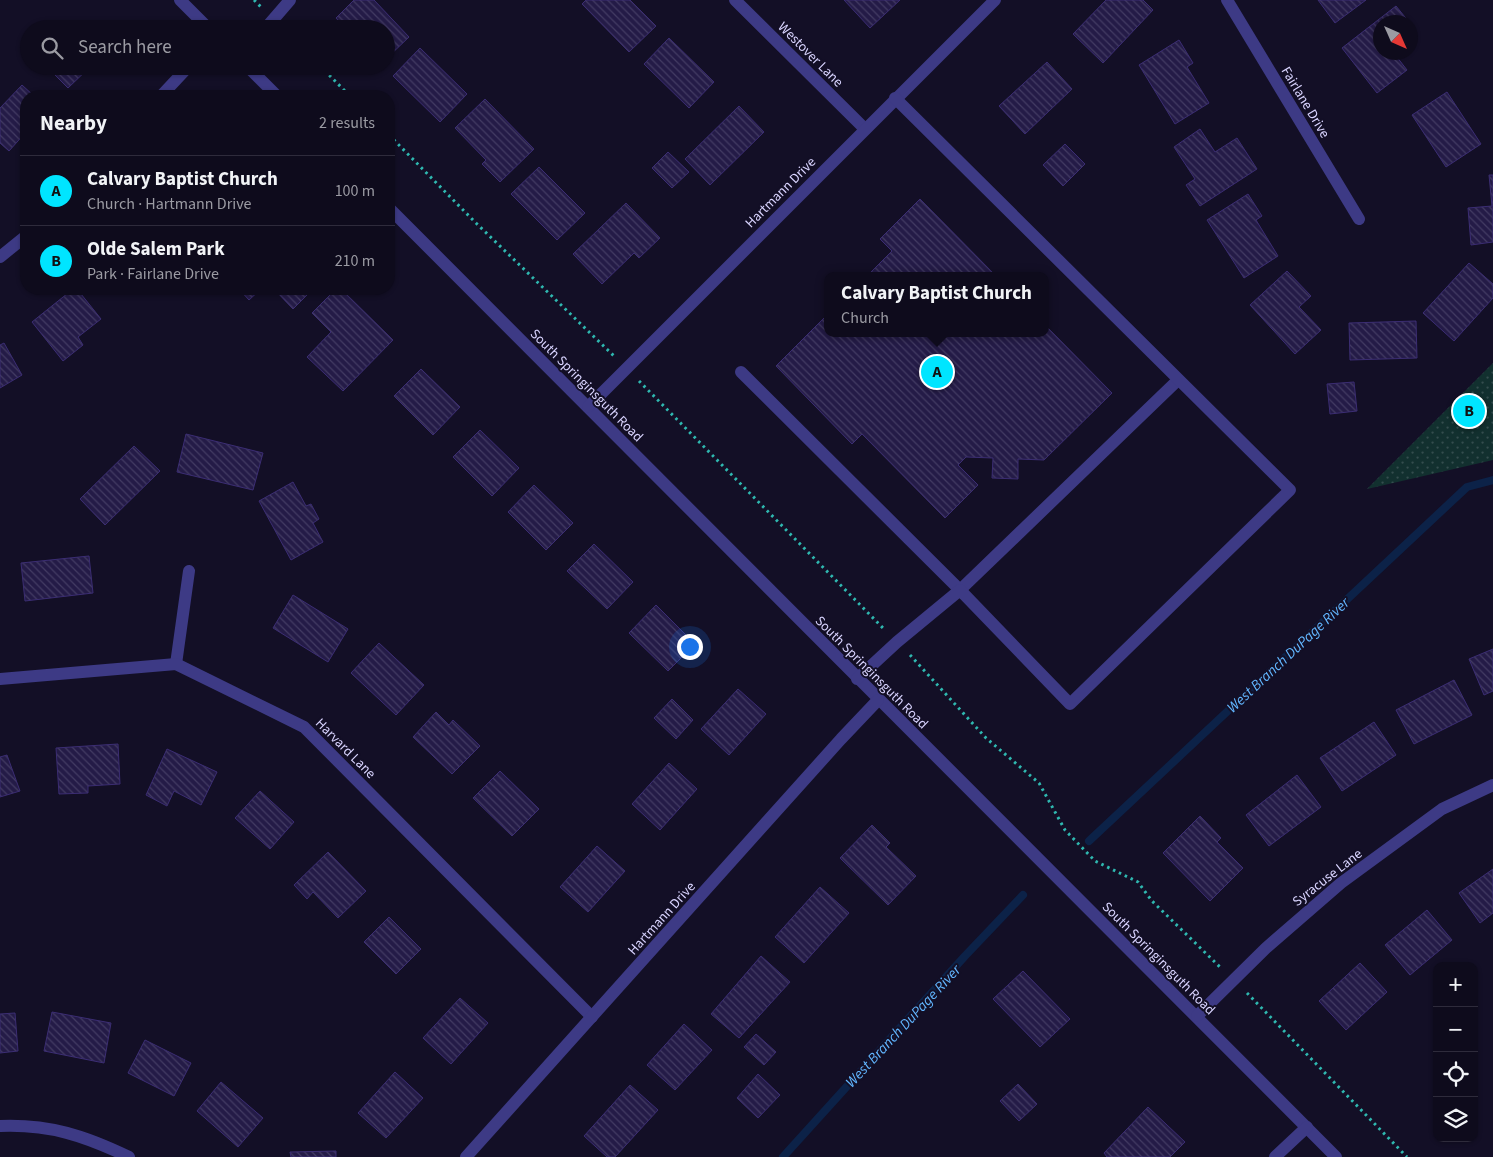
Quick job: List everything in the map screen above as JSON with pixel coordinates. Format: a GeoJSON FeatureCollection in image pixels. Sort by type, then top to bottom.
{"type":"FeatureCollection","features":[{"type":"Feature","properties":{"kind":"street"},"geometry":{"type":"LineString","coordinates":[[180,0],[200,20]]}},
{"type":"Feature","properties":{"kind":"street"},"geometry":{"type":"LineString","coordinates":[[272,20],[290,0]]}},
{"type":"Feature","properties":{"kind":"street","name":"Westover Lane"},"geometry":{"type":"LineString","coordinates":[[735,0],[865,129]]}},
{"type":"Feature","properties":{"kind":"street","name":"Hartmann Drive"},"geometry":{"type":"LineString","coordinates":[[588,407],[995,0]]}},
{"type":"Feature","properties":{"kind":"street","name":"Fairlane Drive"},"geometry":{"type":"LineString","coordinates":[[1227,0],[1359,219]]}},
{"type":"Feature","properties":{"kind":"street"},"geometry":{"type":"LineString","coordinates":[[167,90],[181,75]]}},
{"type":"Feature","properties":{"kind":"street"},"geometry":{"type":"LineString","coordinates":[[256,75],[271,90]]}},
{"type":"Feature","properties":{"kind":"street"},"geometry":{"type":"LineString","coordinates":[[741,372],[960,590],[1070,704],[1290,490],[895,98]]}},
{"type":"Feature","properties":{"kind":"street","name":"South Springinsguth Road"},"geometry":{"type":"LineString","coordinates":[[395,214],[1336,1157]]}},
{"type":"Feature","properties":{"kind":"street"},"geometry":{"type":"LineString","coordinates":[[0,257],[20,241]]}},
{"type":"Feature","properties":{"kind":"street"},"geometry":{"type":"LineString","coordinates":[[858,679],[897,642],[960,590],[1178,380]]}},
{"type":"Feature","properties":{"kind":"street"},"geometry":{"type":"LineString","coordinates":[[0,679],[176,664],[189,571]]}},
{"type":"Feature","properties":{"kind":"street","name":"Harvard Lane"},"geometry":{"type":"LineString","coordinates":[[176,664],[304,727],[592,1017]]}},
{"type":"Feature","properties":{"kind":"street","name":"Hartmann Drive"},"geometry":{"type":"LineString","coordinates":[[466,1157],[878,700]]}},
{"type":"Feature","properties":{"kind":"street","name":"Syracuse Lane"},"geometry":{"type":"LineString","coordinates":[[1197,1016],[1272,942],[1341,883],[1442,809],[1493,785]]}},
{"type":"Feature","properties":{"kind":"street"},"geometry":{"type":"LineString","coordinates":[[0,1126],[47,1128],[74,1134],[97,1141],[129,1157]]}},
{"type":"Feature","properties":{"kind":"street"},"geometry":{"type":"LineString","coordinates":[[1275,1157],[1307,1127]]}},
{"type":"Feature","properties":{"kind":"path"},"geometry":{"type":"LineString","coordinates":[[329,75],[344,90]]}},
{"type":"Feature","properties":{"kind":"path"},"geometry":{"type":"LineString","coordinates":[[395,142],[626,368],[897,642],[986,738],[1039,784],[1065,830],[1095,861],[1138,882],[1152,901],[1234,980],[1314,1064],[1407,1157]]}},
{"type":"Feature","properties":{"kind":"green space"},"geometry":{"type":"Polygon","coordinates":[[[1493,363],[1493,460],[1367,489],[1493,363]]]}},
{"type":"Feature","properties":{"kind":"building"},"geometry":{"type":"Polygon","coordinates":[[[354,0],[374,0],[393,20],[338,20],[336,18],[354,0]]]}},
{"type":"Feature","properties":{"kind":"building"},"geometry":{"type":"Polygon","coordinates":[[[586,0],[630,0],[656,26],[629,52],[582,4],[586,0]]]}},
{"type":"Feature","properties":{"kind":"building"},"geometry":{"type":"Polygon","coordinates":[[[844,0],[900,0],[870,28],[844,0]]]}},
{"type":"Feature","properties":{"kind":"building"},"geometry":{"type":"Polygon","coordinates":[[[1106,0],[1143,0],[1153,10],[1103,63],[1073,34],[1106,0]]]}},
{"type":"Feature","properties":{"kind":"building"},"geometry":{"type":"Polygon","coordinates":[[[1318,0],[1366,0],[1335,23],[1318,0]]]}},
{"type":"Feature","properties":{"kind":"building"},"geometry":{"type":"Polygon","coordinates":[[[1396,6],[1403,15],[1384,15],[1396,6]]]}},
{"type":"Feature","properties":{"kind":"building"},"geometry":{"type":"Polygon","coordinates":[[[395,22],[409,37],[395,50],[395,22]]]}},
{"type":"Feature","properties":{"kind":"building"},"geometry":{"type":"Polygon","coordinates":[[[1373,24],[1373,60],[1399,60],[1407,70],[1377,93],[1342,48],[1373,24]]]}},
{"type":"Feature","properties":{"kind":"building"},"geometry":{"type":"Polygon","coordinates":[[[669,38],[714,82],[689,108],[644,64],[669,38]]]}},
{"type":"Feature","properties":{"kind":"building"},"geometry":{"type":"Polygon","coordinates":[[[1179,40],[1193,63],[1187,67],[1209,103],[1175,124],[1139,65],[1179,40]]]}},
{"type":"Feature","properties":{"kind":"building"},"geometry":{"type":"Polygon","coordinates":[[[420,48],[467,94],[440,122],[393,76],[420,48]]]}},
{"type":"Feature","properties":{"kind":"building"},"geometry":{"type":"Polygon","coordinates":[[[1047,62],[1072,89],[1025,134],[999,106],[1047,62]]]}},
{"type":"Feature","properties":{"kind":"building"},"geometry":{"type":"Polygon","coordinates":[[[55,75],[82,75],[68,88],[55,75]]]}},
{"type":"Feature","properties":{"kind":"building"},"geometry":{"type":"Polygon","coordinates":[[[22,85],[27,90],[20,90],[20,139],[9,151],[0,143],[0,108],[22,85]]]}},
{"type":"Feature","properties":{"kind":"building"},"geometry":{"type":"Polygon","coordinates":[[[1447,92],[1481,144],[1446,167],[1412,115],[1447,92]]]}},
{"type":"Feature","properties":{"kind":"building"},"geometry":{"type":"Polygon","coordinates":[[[485,99],[534,149],[500,182],[482,164],[486,160],[455,128],[485,99]]]}},
{"type":"Feature","properties":{"kind":"building"},"geometry":{"type":"Polygon","coordinates":[[[739,106],[764,132],[710,185],[685,159],[739,106]]]}},
{"type":"Feature","properties":{"kind":"building"},"geometry":{"type":"Polygon","coordinates":[[[1200,129],[1215,152],[1237,138],[1257,169],[1200,206],[1186,185],[1195,179],[1174,147],[1200,129]]]}},
{"type":"Feature","properties":{"kind":"building"},"geometry":{"type":"Polygon","coordinates":[[[1065,144],[1085,164],[1063,186],[1043,165],[1065,144]]]}},
{"type":"Feature","properties":{"kind":"building"},"geometry":{"type":"Polygon","coordinates":[[[668,152],[689,172],[672,188],[652,168],[668,152]]]}},
{"type":"Feature","properties":{"kind":"building"},"geometry":{"type":"Polygon","coordinates":[[[539,167],[585,213],[557,240],[511,194],[539,167]]]}},
{"type":"Feature","properties":{"kind":"building"},"geometry":{"type":"Polygon","coordinates":[[[1489,175],[1493,175],[1493,242],[1471,245],[1468,208],[1492,206],[1489,175]]]}},
{"type":"Feature","properties":{"kind":"building"},"geometry":{"type":"Polygon","coordinates":[[[1248,194],[1262,216],[1256,220],[1278,256],[1244,278],[1207,220],[1248,194]]]}},
{"type":"Feature","properties":{"kind":"building"},"geometry":{"type":"Polygon","coordinates":[[[920,199],[992,272],[871,272],[892,251],[880,239],[920,199]]]}},
{"type":"Feature","properties":{"kind":"building"},"geometry":{"type":"Polygon","coordinates":[[[626,203],[660,238],[639,258],[634,253],[602,284],[573,254],[626,203]]]}},
{"type":"Feature","properties":{"kind":"building"},"geometry":{"type":"Polygon","coordinates":[[[1469,263],[1493,284],[1493,298],[1454,341],[1423,313],[1469,263]]]}},
{"type":"Feature","properties":{"kind":"building"},"geometry":{"type":"Polygon","coordinates":[[[1287,271],[1311,296],[1299,307],[1321,330],[1295,354],[1250,305],[1287,271]]]}},
{"type":"Feature","properties":{"kind":"building"},"geometry":{"type":"Polygon","coordinates":[[[66,295],[82,295],[101,319],[78,337],[83,345],[63,361],[32,322],[66,295]]]}},
{"type":"Feature","properties":{"kind":"building"},"geometry":{"type":"Polygon","coordinates":[[[244,295],[254,295],[249,300],[244,295]]]}},
{"type":"Feature","properties":{"kind":"building"},"geometry":{"type":"Polygon","coordinates":[[[280,295],[307,295],[293,309],[280,295]]]}},
{"type":"Feature","properties":{"kind":"building"},"geometry":{"type":"Polygon","coordinates":[[[330,295],[347,295],[393,340],[343,391],[307,357],[331,332],[312,313],[330,295]]]}},
{"type":"Feature","properties":{"kind":"building"},"geometry":{"type":"Polygon","coordinates":[[[824,318],[824,337],[1049,337],[1049,329],[1112,393],[1044,460],[1018,459],[1018,479],[992,478],[993,458],[966,457],[958,465],[978,485],[945,518],[862,434],[852,444],[776,366],[824,318]]]}},
{"type":"Feature","properties":{"kind":"building"},"geometry":{"type":"Polygon","coordinates":[[[1416,321],[1417,358],[1350,360],[1349,323],[1416,321]]]}},
{"type":"Feature","properties":{"kind":"building"},"geometry":{"type":"Polygon","coordinates":[[[4,343],[22,375],[0,388],[0,345],[4,343]]]}},
{"type":"Feature","properties":{"kind":"building"},"geometry":{"type":"Polygon","coordinates":[[[421,369],[460,407],[433,435],[394,396],[421,369]]]}},
{"type":"Feature","properties":{"kind":"building"},"geometry":{"type":"Polygon","coordinates":[[[1354,382],[1357,411],[1330,414],[1327,384],[1354,382]]]}},
{"type":"Feature","properties":{"kind":"building"},"geometry":{"type":"Polygon","coordinates":[[[480,430],[519,468],[492,496],[453,457],[480,430]]]}},
{"type":"Feature","properties":{"kind":"building"},"geometry":{"type":"Polygon","coordinates":[[[186,434],[263,453],[253,490],[177,472],[186,434]]]}},
{"type":"Feature","properties":{"kind":"building"},"geometry":{"type":"Polygon","coordinates":[[[134,446],[160,471],[105,525],[80,499],[134,446]]]}},
{"type":"Feature","properties":{"kind":"building"},"geometry":{"type":"Polygon","coordinates":[[[293,482],[306,506],[311,504],[319,519],[313,523],[323,542],[291,560],[259,501],[293,482]]]}},
{"type":"Feature","properties":{"kind":"building"},"geometry":{"type":"Polygon","coordinates":[[[534,485],[573,523],[546,550],[508,512],[534,485]]]}},
{"type":"Feature","properties":{"kind":"building"},"geometry":{"type":"Polygon","coordinates":[[[594,544],[633,582],[607,609],[567,571],[594,544]]]}},
{"type":"Feature","properties":{"kind":"building"},"geometry":{"type":"Polygon","coordinates":[[[89,556],[93,593],[25,601],[21,563],[89,556]]]}},
{"type":"Feature","properties":{"kind":"building"},"geometry":{"type":"Polygon","coordinates":[[[293,595],[348,629],[328,662],[273,628],[293,595]]]}},
{"type":"Feature","properties":{"kind":"building"},"geometry":{"type":"Polygon","coordinates":[[[656,605],[695,644],[668,671],[629,633],[656,605]]]}},
{"type":"Feature","properties":{"kind":"building"},"geometry":{"type":"Polygon","coordinates":[[[379,643],[424,685],[396,715],[351,673],[379,643]]]}},
{"type":"Feature","properties":{"kind":"building"},"geometry":{"type":"Polygon","coordinates":[[[1493,649],[1493,691],[1484,695],[1469,659],[1493,649]]]}},
{"type":"Feature","properties":{"kind":"building"},"geometry":{"type":"Polygon","coordinates":[[[1454,680],[1472,715],[1414,744],[1396,710],[1454,680]]]}},
{"type":"Feature","properties":{"kind":"building"},"geometry":{"type":"Polygon","coordinates":[[[738,689],[766,714],[729,755],[701,729],[738,689]]]}},
{"type":"Feature","properties":{"kind":"building"},"geometry":{"type":"Polygon","coordinates":[[[672,699],[693,720],[676,739],[654,718],[672,699]]]}},
{"type":"Feature","properties":{"kind":"building"},"geometry":{"type":"Polygon","coordinates":[[[436,712],[449,725],[453,720],[480,746],[452,774],[413,737],[436,712]]]}},
{"type":"Feature","properties":{"kind":"building"},"geometry":{"type":"Polygon","coordinates":[[[1374,722],[1396,755],[1342,791],[1320,758],[1374,722]]]}},
{"type":"Feature","properties":{"kind":"building"},"geometry":{"type":"Polygon","coordinates":[[[118,744],[120,784],[88,786],[88,793],[59,794],[56,748],[118,744]]]}},
{"type":"Feature","properties":{"kind":"building"},"geometry":{"type":"Polygon","coordinates":[[[167,749],[217,772],[201,805],[174,791],[167,806],[146,795],[167,749]]]}},
{"type":"Feature","properties":{"kind":"building"},"geometry":{"type":"Polygon","coordinates":[[[7,755],[20,791],[0,797],[0,757],[7,755]]]}},
{"type":"Feature","properties":{"kind":"building"},"geometry":{"type":"Polygon","coordinates":[[[669,763],[697,789],[660,830],[632,804],[669,763]]]}},
{"type":"Feature","properties":{"kind":"building"},"geometry":{"type":"Polygon","coordinates":[[[500,771],[539,809],[512,836],[473,798],[500,771]]]}},
{"type":"Feature","properties":{"kind":"building"},"geometry":{"type":"Polygon","coordinates":[[[1297,775],[1321,807],[1269,846],[1246,815],[1297,775]]]}},
{"type":"Feature","properties":{"kind":"building"},"geometry":{"type":"Polygon","coordinates":[[[260,791],[294,822],[270,849],[235,818],[260,791]]]}},
{"type":"Feature","properties":{"kind":"building"},"geometry":{"type":"Polygon","coordinates":[[[1200,816],[1221,838],[1217,842],[1243,868],[1210,901],[1163,853],[1200,816]]]}},
{"type":"Feature","properties":{"kind":"building"},"geometry":{"type":"Polygon","coordinates":[[[872,825],[890,843],[886,847],[916,876],[888,905],[840,858],[872,825]]]}},
{"type":"Feature","properties":{"kind":"building"},"geometry":{"type":"Polygon","coordinates":[[[597,846],[625,871],[588,912],[560,887],[597,846]]]}},
{"type":"Feature","properties":{"kind":"building"},"geometry":{"type":"Polygon","coordinates":[[[328,852],[366,891],[338,918],[313,892],[307,899],[294,885],[328,852]]]}},
{"type":"Feature","properties":{"kind":"building"},"geometry":{"type":"Polygon","coordinates":[[[1493,869],[1493,913],[1480,923],[1459,893],[1493,869]]]}},
{"type":"Feature","properties":{"kind":"building"},"geometry":{"type":"Polygon","coordinates":[[[820,887],[849,913],[804,963],[775,937],[820,887]]]}},
{"type":"Feature","properties":{"kind":"building"},"geometry":{"type":"Polygon","coordinates":[[[1427,910],[1452,940],[1410,975],[1385,945],[1427,910]]]}},
{"type":"Feature","properties":{"kind":"building"},"geometry":{"type":"Polygon","coordinates":[[[389,917],[421,949],[396,974],[364,942],[389,917]]]}},
{"type":"Feature","properties":{"kind":"building"},"geometry":{"type":"Polygon","coordinates":[[[761,956],[790,982],[739,1038],[711,1014],[761,956]]]}},
{"type":"Feature","properties":{"kind":"building"},"geometry":{"type":"Polygon","coordinates":[[[1360,963],[1387,992],[1346,1030],[1319,1001],[1360,963]]]}},
{"type":"Feature","properties":{"kind":"building"},"geometry":{"type":"Polygon","coordinates":[[[1023,971],[1070,1019],[1040,1047],[993,999],[1023,971]]]}},
{"type":"Feature","properties":{"kind":"building"},"geometry":{"type":"Polygon","coordinates":[[[460,998],[488,1023],[451,1064],[423,1038],[460,998]]]}},
{"type":"Feature","properties":{"kind":"building"},"geometry":{"type":"Polygon","coordinates":[[[52,1012],[111,1023],[104,1063],[44,1051],[52,1012]]]}},
{"type":"Feature","properties":{"kind":"building"},"geometry":{"type":"Polygon","coordinates":[[[15,1013],[18,1051],[0,1053],[0,1014],[15,1013]]]}},
{"type":"Feature","properties":{"kind":"building"},"geometry":{"type":"Polygon","coordinates":[[[684,1024],[712,1050],[675,1090],[647,1065],[684,1024]]]}},
{"type":"Feature","properties":{"kind":"building"},"geometry":{"type":"Polygon","coordinates":[[[756,1034],[776,1052],[764,1065],[744,1047],[756,1034]]]}},
{"type":"Feature","properties":{"kind":"building"},"geometry":{"type":"Polygon","coordinates":[[[145,1040],[191,1063],[174,1096],[128,1073],[145,1040]]]}},
{"type":"Feature","properties":{"kind":"building"},"geometry":{"type":"Polygon","coordinates":[[[395,1072],[423,1098],[386,1138],[358,1113],[395,1072]]]}},
{"type":"Feature","properties":{"kind":"building"},"geometry":{"type":"Polygon","coordinates":[[[758,1074],[780,1095],[758,1118],[737,1098],[758,1074]]]}},
{"type":"Feature","properties":{"kind":"building"},"geometry":{"type":"Polygon","coordinates":[[[221,1082],[263,1118],[238,1147],[197,1111],[221,1082]]]}},
{"type":"Feature","properties":{"kind":"building"},"geometry":{"type":"Polygon","coordinates":[[[1018,1084],[1037,1104],[1019,1121],[1000,1101],[1018,1084]]]}},
{"type":"Feature","properties":{"kind":"building"},"geometry":{"type":"Polygon","coordinates":[[[630,1085],[658,1110],[615,1157],[607,1157],[584,1136],[630,1085]]]}},
{"type":"Feature","properties":{"kind":"building"},"geometry":{"type":"Polygon","coordinates":[[[1148,1107],[1185,1142],[1170,1157],[1107,1157],[1104,1153],[1148,1107]]]}},
{"type":"Feature","properties":{"kind":"building"},"geometry":{"type":"Polygon","coordinates":[[[336,1151],[336,1157],[291,1157],[290,1152],[336,1151]]]}},
{"type":"Feature","properties":{"kind":"waterway","name":"West Branch DuPage River"},"geometry":{"type":"LineString","coordinates":[[1089,841],[1467,487],[1493,480]]}},
{"type":"Feature","properties":{"kind":"waterway","name":"West Branch DuPage River"},"geometry":{"type":"LineString","coordinates":[[783,1157],[965,956],[1023,895]]}},
{"type":"Feature","properties":{"kind":"place","name":"Calvary Baptist Church"},"geometry":{"type":"Point","coordinates":[937,372]}},
{"type":"Feature","properties":{"kind":"place","name":"Olde Salem Park"},"geometry":{"type":"Point","coordinates":[1469,411]}}]}
